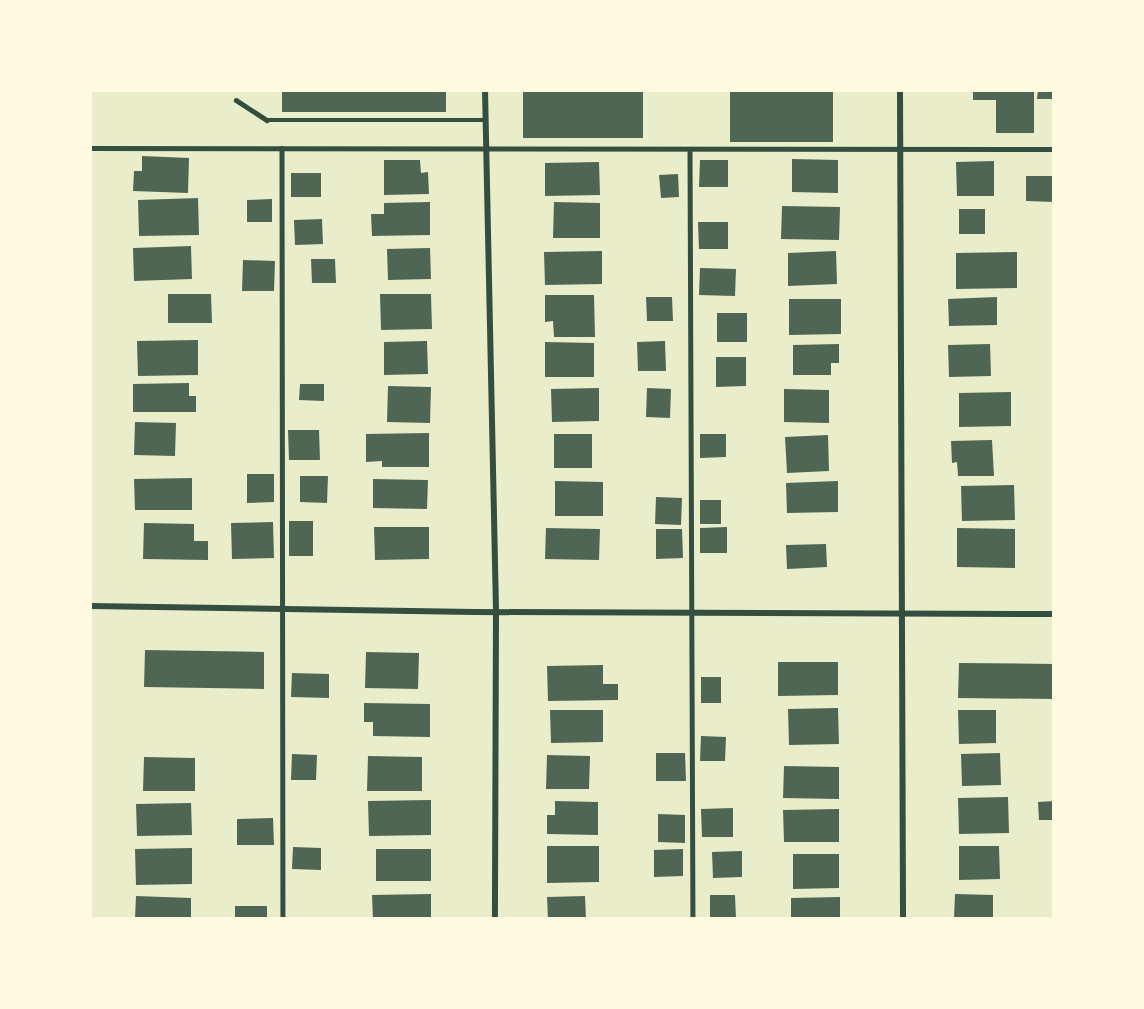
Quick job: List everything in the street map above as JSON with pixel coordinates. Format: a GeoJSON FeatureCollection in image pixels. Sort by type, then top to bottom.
{"type":"FeatureCollection","features":[{"type":"Feature","properties":{"kind":"street"},"geometry":{"type":"LineString","coordinates":[[485,90],[496,611],[495,919]]}},
{"type":"Feature","properties":{"kind":"street"},"geometry":{"type":"LineString","coordinates":[[900,90],[903,919]]}},
{"type":"Feature","properties":{"kind":"street"},"geometry":{"type":"LineString","coordinates":[[90,606],[1054,614]]}},
{"type":"Feature","properties":{"kind":"lane"},"geometry":{"type":"LineString","coordinates":[[236,100],[267,120],[485,120]]}},
{"type":"Feature","properties":{"kind":"lane"},"geometry":{"type":"LineString","coordinates":[[90,148],[1054,149]]}},
{"type":"Feature","properties":{"kind":"lane"},"geometry":{"type":"LineString","coordinates":[[282,148],[283,919]]}},
{"type":"Feature","properties":{"kind":"lane"},"geometry":{"type":"LineString","coordinates":[[690,149],[693,919]]}},
{"type":"Feature","properties":{"kind":"building"},"geometry":{"type":"Polygon","coordinates":[[[282,90],[446,90],[446,112],[282,112],[282,90]]]}},
{"type":"Feature","properties":{"kind":"building"},"geometry":{"type":"Polygon","coordinates":[[[523,90],[643,90],[643,138],[523,138],[523,90]]]}},
{"type":"Feature","properties":{"kind":"building"},"geometry":{"type":"Polygon","coordinates":[[[730,90],[833,90],[833,142],[730,142],[730,90]]]}},
{"type":"Feature","properties":{"kind":"building"},"geometry":{"type":"Polygon","coordinates":[[[973,90],[1034,90],[1034,133],[996,133],[996,100],[973,100],[973,90]]]}},
{"type":"Feature","properties":{"kind":"building"},"geometry":{"type":"Polygon","coordinates":[[[1038,90],[1054,90],[1054,99],[1037,99],[1038,90]]]}},
{"type":"Feature","properties":{"kind":"building"},"geometry":{"type":"Polygon","coordinates":[[[142,156],[189,158],[188,193],[133,191],[134,171],[142,171],[142,156]]]}},
{"type":"Feature","properties":{"kind":"building"},"geometry":{"type":"Polygon","coordinates":[[[792,159],[838,160],[838,193],[792,192],[792,159]]]}},
{"type":"Feature","properties":{"kind":"building"},"geometry":{"type":"Polygon","coordinates":[[[384,160],[420,160],[421,173],[428,172],[429,194],[384,195],[384,160]]]}},
{"type":"Feature","properties":{"kind":"building"},"geometry":{"type":"Polygon","coordinates":[[[700,160],[728,160],[728,187],[699,187],[700,160]]]}},
{"type":"Feature","properties":{"kind":"building"},"geometry":{"type":"Polygon","coordinates":[[[994,161],[994,196],[957,196],[956,162],[994,161]]]}},
{"type":"Feature","properties":{"kind":"building"},"geometry":{"type":"Polygon","coordinates":[[[599,162],[600,195],[545,196],[545,163],[599,162]]]}},
{"type":"Feature","properties":{"kind":"building"},"geometry":{"type":"Polygon","coordinates":[[[291,173],[321,173],[321,197],[291,197],[291,173]]]}},
{"type":"Feature","properties":{"kind":"building"},"geometry":{"type":"Polygon","coordinates":[[[678,174],[679,197],[661,198],[659,175],[678,174]]]}},
{"type":"Feature","properties":{"kind":"building"},"geometry":{"type":"Polygon","coordinates":[[[1026,176],[1054,176],[1054,202],[1026,201],[1026,176]]]}},
{"type":"Feature","properties":{"kind":"building"},"geometry":{"type":"Polygon","coordinates":[[[198,198],[199,235],[139,236],[138,200],[198,198]]]}},
{"type":"Feature","properties":{"kind":"building"},"geometry":{"type":"Polygon","coordinates":[[[272,199],[272,222],[247,222],[247,200],[272,199]]]}},
{"type":"Feature","properties":{"kind":"building"},"geometry":{"type":"Polygon","coordinates":[[[430,202],[430,235],[372,236],[371,214],[384,214],[384,203],[430,202]]]}},
{"type":"Feature","properties":{"kind":"building"},"geometry":{"type":"Polygon","coordinates":[[[554,202],[600,203],[600,238],[553,238],[554,202]]]}},
{"type":"Feature","properties":{"kind":"building"},"geometry":{"type":"Polygon","coordinates":[[[782,206],[840,207],[839,240],[781,239],[782,206]]]}},
{"type":"Feature","properties":{"kind":"building"},"geometry":{"type":"Polygon","coordinates":[[[959,209],[985,209],[985,234],[959,234],[959,209]]]}},
{"type":"Feature","properties":{"kind":"building"},"geometry":{"type":"Polygon","coordinates":[[[322,219],[323,244],[295,245],[294,220],[322,219]]]}},
{"type":"Feature","properties":{"kind":"building"},"geometry":{"type":"Polygon","coordinates":[[[698,222],[728,222],[728,249],[699,249],[698,222]]]}},
{"type":"Feature","properties":{"kind":"building"},"geometry":{"type":"Polygon","coordinates":[[[191,246],[192,279],[134,281],[133,248],[191,246]]]}},
{"type":"Feature","properties":{"kind":"building"},"geometry":{"type":"Polygon","coordinates":[[[430,248],[431,279],[388,280],[387,249],[430,248]]]}},
{"type":"Feature","properties":{"kind":"building"},"geometry":{"type":"Polygon","coordinates":[[[602,251],[602,284],[545,285],[544,252],[602,251]]]}},
{"type":"Feature","properties":{"kind":"building"},"geometry":{"type":"Polygon","coordinates":[[[836,251],[837,284],[788,286],[788,253],[836,251]]]}},
{"type":"Feature","properties":{"kind":"building"},"geometry":{"type":"Polygon","coordinates":[[[1017,252],[1017,288],[956,289],[956,253],[1017,252]]]}},
{"type":"Feature","properties":{"kind":"building"},"geometry":{"type":"Polygon","coordinates":[[[311,259],[335,259],[336,283],[312,283],[311,259]]]}},
{"type":"Feature","properties":{"kind":"building"},"geometry":{"type":"Polygon","coordinates":[[[243,260],[275,261],[274,291],[242,291],[243,260]]]}},
{"type":"Feature","properties":{"kind":"building"},"geometry":{"type":"Polygon","coordinates":[[[700,268],[736,269],[735,296],[699,295],[700,268]]]}},
{"type":"Feature","properties":{"kind":"building"},"geometry":{"type":"Polygon","coordinates":[[[168,294],[211,294],[212,323],[168,323],[168,294]]]}},
{"type":"Feature","properties":{"kind":"building"},"geometry":{"type":"Polygon","coordinates":[[[380,294],[431,294],[432,329],[381,330],[380,294]]]}},
{"type":"Feature","properties":{"kind":"building"},"geometry":{"type":"Polygon","coordinates":[[[545,295],[594,295],[595,337],[554,337],[553,321],[545,322],[545,295]]]}},
{"type":"Feature","properties":{"kind":"building"},"geometry":{"type":"Polygon","coordinates":[[[646,297],[672,297],[673,321],[647,321],[646,297]]]}},
{"type":"Feature","properties":{"kind":"building"},"geometry":{"type":"Polygon","coordinates":[[[997,297],[997,325],[949,326],[948,299],[997,297]]]}},
{"type":"Feature","properties":{"kind":"building"},"geometry":{"type":"Polygon","coordinates":[[[789,299],[841,299],[841,334],[789,335],[789,299]]]}},
{"type":"Feature","properties":{"kind":"building"},"geometry":{"type":"Polygon","coordinates":[[[717,313],[747,313],[747,342],[717,342],[717,313]]]}},
{"type":"Feature","properties":{"kind":"building"},"geometry":{"type":"Polygon","coordinates":[[[198,340],[198,375],[138,376],[137,341],[198,340]]]}},
{"type":"Feature","properties":{"kind":"building"},"geometry":{"type":"Polygon","coordinates":[[[427,341],[428,374],[384,375],[384,342],[427,341]]]}},
{"type":"Feature","properties":{"kind":"building"},"geometry":{"type":"Polygon","coordinates":[[[665,341],[666,371],[638,371],[637,342],[665,341]]]}},
{"type":"Feature","properties":{"kind":"building"},"geometry":{"type":"Polygon","coordinates":[[[545,342],[594,343],[594,377],[545,377],[545,342]]]}},
{"type":"Feature","properties":{"kind":"building"},"geometry":{"type":"Polygon","coordinates":[[[839,344],[839,363],[831,363],[831,375],[793,375],[793,345],[839,344]]]}},
{"type":"Feature","properties":{"kind":"building"},"geometry":{"type":"Polygon","coordinates":[[[990,344],[991,376],[949,377],[948,345],[990,344]]]}},
{"type":"Feature","properties":{"kind":"building"},"geometry":{"type":"Polygon","coordinates":[[[716,357],[746,357],[746,386],[716,387],[716,357]]]}},
{"type":"Feature","properties":{"kind":"building"},"geometry":{"type":"Polygon","coordinates":[[[189,383],[189,396],[196,396],[196,412],[133,412],[133,384],[189,383]]]}},
{"type":"Feature","properties":{"kind":"building"},"geometry":{"type":"Polygon","coordinates":[[[300,384],[324,384],[324,401],[299,400],[300,384]]]}},
{"type":"Feature","properties":{"kind":"building"},"geometry":{"type":"Polygon","coordinates":[[[388,386],[431,387],[430,423],[387,422],[388,386]]]}},
{"type":"Feature","properties":{"kind":"building"},"geometry":{"type":"Polygon","coordinates":[[[599,388],[599,421],[552,422],[551,389],[599,388]]]}},
{"type":"Feature","properties":{"kind":"building"},"geometry":{"type":"Polygon","coordinates":[[[647,388],[671,389],[670,418],[646,417],[647,388]]]}},
{"type":"Feature","properties":{"kind":"building"},"geometry":{"type":"Polygon","coordinates":[[[784,389],[829,390],[829,423],[784,422],[784,389]]]}},
{"type":"Feature","properties":{"kind":"building"},"geometry":{"type":"Polygon","coordinates":[[[1011,392],[1011,426],[959,427],[959,393],[1011,392]]]}},
{"type":"Feature","properties":{"kind":"building"},"geometry":{"type":"Polygon","coordinates":[[[135,422],[176,423],[175,456],[134,455],[135,422]]]}},
{"type":"Feature","properties":{"kind":"building"},"geometry":{"type":"Polygon","coordinates":[[[288,430],[319,430],[320,460],[289,460],[288,430]]]}},
{"type":"Feature","properties":{"kind":"building"},"geometry":{"type":"Polygon","coordinates":[[[429,433],[429,467],[382,467],[382,461],[366,462],[366,434],[429,433]]]}},
{"type":"Feature","properties":{"kind":"building"},"geometry":{"type":"Polygon","coordinates":[[[554,434],[592,434],[592,468],[554,468],[554,434]]]}},
{"type":"Feature","properties":{"kind":"building"},"geometry":{"type":"Polygon","coordinates":[[[700,434],[726,434],[726,457],[700,458],[700,434]]]}},
{"type":"Feature","properties":{"kind":"building"},"geometry":{"type":"Polygon","coordinates":[[[828,435],[829,471],[787,473],[785,437],[828,435]]]}},
{"type":"Feature","properties":{"kind":"building"},"geometry":{"type":"Polygon","coordinates":[[[992,440],[994,476],[958,476],[957,462],[952,463],[951,441],[992,440]]]}},
{"type":"Feature","properties":{"kind":"building"},"geometry":{"type":"Polygon","coordinates":[[[247,474],[274,474],[274,502],[247,503],[247,474]]]}},
{"type":"Feature","properties":{"kind":"building"},"geometry":{"type":"Polygon","coordinates":[[[300,476],[328,476],[327,503],[300,502],[300,476]]]}},
{"type":"Feature","properties":{"kind":"building"},"geometry":{"type":"Polygon","coordinates":[[[192,478],[192,510],[135,510],[134,479],[192,478]]]}},
{"type":"Feature","properties":{"kind":"building"},"geometry":{"type":"Polygon","coordinates":[[[373,479],[428,480],[427,509],[373,508],[373,479]]]}},
{"type":"Feature","properties":{"kind":"building"},"geometry":{"type":"Polygon","coordinates":[[[555,481],[603,482],[603,516],[555,516],[555,481]]]}},
{"type":"Feature","properties":{"kind":"building"},"geometry":{"type":"Polygon","coordinates":[[[838,481],[838,512],[787,513],[786,483],[838,481]]]}},
{"type":"Feature","properties":{"kind":"building"},"geometry":{"type":"Polygon","coordinates":[[[1014,485],[1015,520],[962,521],[961,486],[1014,485]]]}},
{"type":"Feature","properties":{"kind":"building"},"geometry":{"type":"Polygon","coordinates":[[[656,497],[682,498],[681,525],[655,524],[656,497]]]}},
{"type":"Feature","properties":{"kind":"building"},"geometry":{"type":"Polygon","coordinates":[[[700,500],[721,500],[721,524],[700,524],[700,500]]]}},
{"type":"Feature","properties":{"kind":"building"},"geometry":{"type":"Polygon","coordinates":[[[289,521],[313,521],[313,556],[289,556],[289,521]]]}},
{"type":"Feature","properties":{"kind":"building"},"geometry":{"type":"Polygon","coordinates":[[[273,522],[274,558],[232,559],[231,523],[273,522]]]}},
{"type":"Feature","properties":{"kind":"building"},"geometry":{"type":"Polygon","coordinates":[[[144,523],[194,524],[194,541],[208,541],[208,560],[143,559],[144,523]]]}},
{"type":"Feature","properties":{"kind":"building"},"geometry":{"type":"Polygon","coordinates":[[[374,527],[429,527],[429,559],[375,560],[374,527]]]}},
{"type":"Feature","properties":{"kind":"building"},"geometry":{"type":"Polygon","coordinates":[[[727,527],[727,553],[700,553],[700,528],[727,527]]]}},
{"type":"Feature","properties":{"kind":"building"},"geometry":{"type":"Polygon","coordinates":[[[546,528],[600,529],[599,560],[545,559],[546,528]]]}},
{"type":"Feature","properties":{"kind":"building"},"geometry":{"type":"Polygon","coordinates":[[[957,528],[1015,529],[1015,568],[957,567],[957,528]]]}},
{"type":"Feature","properties":{"kind":"building"},"geometry":{"type":"Polygon","coordinates":[[[656,529],[682,529],[683,558],[656,559],[656,529]]]}},
{"type":"Feature","properties":{"kind":"building"},"geometry":{"type":"Polygon","coordinates":[[[826,544],[827,567],[787,569],[786,545],[826,544]]]}},
{"type":"Feature","properties":{"kind":"building"},"geometry":{"type":"Polygon","coordinates":[[[145,650],[264,652],[264,689],[144,687],[145,650]]]}},
{"type":"Feature","properties":{"kind":"building"},"geometry":{"type":"Polygon","coordinates":[[[366,652],[419,653],[418,689],[365,688],[366,652]]]}},
{"type":"Feature","properties":{"kind":"building"},"geometry":{"type":"Polygon","coordinates":[[[778,662],[838,662],[838,695],[778,696],[778,662]]]}},
{"type":"Feature","properties":{"kind":"building"},"geometry":{"type":"Polygon","coordinates":[[[959,663],[1054,664],[1054,699],[958,698],[959,663]]]}},
{"type":"Feature","properties":{"kind":"building"},"geometry":{"type":"Polygon","coordinates":[[[603,665],[603,684],[618,684],[618,700],[548,701],[547,666],[603,665]]]}},
{"type":"Feature","properties":{"kind":"building"},"geometry":{"type":"Polygon","coordinates":[[[292,673],[329,674],[329,698],[291,697],[292,673]]]}},
{"type":"Feature","properties":{"kind":"building"},"geometry":{"type":"Polygon","coordinates":[[[701,677],[721,677],[721,703],[701,703],[701,677]]]}},
{"type":"Feature","properties":{"kind":"building"},"geometry":{"type":"Polygon","coordinates":[[[364,703],[430,704],[430,737],[373,736],[373,722],[364,722],[364,703]]]}},
{"type":"Feature","properties":{"kind":"building"},"geometry":{"type":"Polygon","coordinates":[[[838,708],[839,744],[789,745],[788,709],[838,708]]]}},
{"type":"Feature","properties":{"kind":"building"},"geometry":{"type":"Polygon","coordinates":[[[550,710],[603,710],[603,742],[551,743],[550,710]]]}},
{"type":"Feature","properties":{"kind":"building"},"geometry":{"type":"Polygon","coordinates":[[[958,710],[996,710],[996,743],[959,744],[958,710]]]}},
{"type":"Feature","properties":{"kind":"building"},"geometry":{"type":"Polygon","coordinates":[[[701,736],[726,737],[725,761],[700,761],[701,736]]]}},
{"type":"Feature","properties":{"kind":"building"},"geometry":{"type":"Polygon","coordinates":[[[656,753],[685,753],[686,781],[656,781],[656,753]]]}},
{"type":"Feature","properties":{"kind":"building"},"geometry":{"type":"Polygon","coordinates":[[[1000,753],[1001,785],[962,786],[961,754],[1000,753]]]}},
{"type":"Feature","properties":{"kind":"building"},"geometry":{"type":"Polygon","coordinates":[[[292,754],[317,755],[316,780],[291,780],[292,754]]]}},
{"type":"Feature","properties":{"kind":"building"},"geometry":{"type":"Polygon","coordinates":[[[547,755],[590,756],[589,789],[546,789],[547,755]]]}},
{"type":"Feature","properties":{"kind":"building"},"geometry":{"type":"Polygon","coordinates":[[[368,756],[422,757],[422,791],[367,791],[368,756]]]}},
{"type":"Feature","properties":{"kind":"building"},"geometry":{"type":"Polygon","coordinates":[[[144,757],[195,758],[195,791],[143,791],[144,757]]]}},
{"type":"Feature","properties":{"kind":"building"},"geometry":{"type":"Polygon","coordinates":[[[784,766],[839,767],[839,799],[783,798],[784,766]]]}},
{"type":"Feature","properties":{"kind":"building"},"geometry":{"type":"Polygon","coordinates":[[[1008,797],[1009,833],[959,834],[958,798],[1008,797]]]}},
{"type":"Feature","properties":{"kind":"building"},"geometry":{"type":"Polygon","coordinates":[[[431,800],[431,835],[369,836],[368,801],[431,800]]]}},
{"type":"Feature","properties":{"kind":"building"},"geometry":{"type":"Polygon","coordinates":[[[555,801],[598,802],[598,835],[547,834],[547,815],[555,815],[555,801]]]}},
{"type":"Feature","properties":{"kind":"building"},"geometry":{"type":"Polygon","coordinates":[[[1054,801],[1054,820],[1039,820],[1038,802],[1054,801]]]}},
{"type":"Feature","properties":{"kind":"building"},"geometry":{"type":"Polygon","coordinates":[[[191,803],[192,835],[137,836],[136,804],[191,803]]]}},
{"type":"Feature","properties":{"kind":"building"},"geometry":{"type":"Polygon","coordinates":[[[733,808],[733,837],[702,837],[701,809],[733,808]]]}},
{"type":"Feature","properties":{"kind":"building"},"geometry":{"type":"Polygon","coordinates":[[[839,809],[839,842],[784,842],[783,810],[839,809]]]}},
{"type":"Feature","properties":{"kind":"building"},"geometry":{"type":"Polygon","coordinates":[[[658,814],[685,815],[685,843],[658,842],[658,814]]]}},
{"type":"Feature","properties":{"kind":"building"},"geometry":{"type":"Polygon","coordinates":[[[273,818],[274,845],[237,845],[237,819],[273,818]]]}},
{"type":"Feature","properties":{"kind":"building"},"geometry":{"type":"Polygon","coordinates":[[[547,846],[599,846],[599,882],[547,883],[547,846]]]}},
{"type":"Feature","properties":{"kind":"building"},"geometry":{"type":"Polygon","coordinates":[[[959,846],[999,846],[1000,879],[959,880],[959,846]]]}},
{"type":"Feature","properties":{"kind":"building"},"geometry":{"type":"Polygon","coordinates":[[[293,847],[321,848],[321,870],[292,869],[293,847]]]}},
{"type":"Feature","properties":{"kind":"building"},"geometry":{"type":"Polygon","coordinates":[[[192,848],[192,884],[136,885],[135,849],[192,848]]]}},
{"type":"Feature","properties":{"kind":"building"},"geometry":{"type":"Polygon","coordinates":[[[376,849],[431,849],[431,881],[376,881],[376,849]]]}},
{"type":"Feature","properties":{"kind":"building"},"geometry":{"type":"Polygon","coordinates":[[[683,849],[683,876],[654,877],[654,850],[683,849]]]}},
{"type":"Feature","properties":{"kind":"building"},"geometry":{"type":"Polygon","coordinates":[[[742,851],[742,877],[713,878],[712,852],[742,851]]]}},
{"type":"Feature","properties":{"kind":"building"},"geometry":{"type":"Polygon","coordinates":[[[793,854],[839,854],[839,888],[793,889],[793,854]]]}},
{"type":"Feature","properties":{"kind":"building"},"geometry":{"type":"Polygon","coordinates":[[[431,894],[431,919],[373,919],[372,895],[431,894]]]}},
{"type":"Feature","properties":{"kind":"building"},"geometry":{"type":"Polygon","coordinates":[[[955,894],[993,895],[993,919],[954,919],[955,894]]]}},
{"type":"Feature","properties":{"kind":"building"},"geometry":{"type":"Polygon","coordinates":[[[710,895],[735,895],[736,919],[710,919],[710,895]]]}},
{"type":"Feature","properties":{"kind":"building"},"geometry":{"type":"Polygon","coordinates":[[[136,896],[191,898],[191,919],[135,919],[136,896]]]}},
{"type":"Feature","properties":{"kind":"building"},"geometry":{"type":"Polygon","coordinates":[[[585,896],[586,919],[548,919],[547,897],[585,896]]]}},
{"type":"Feature","properties":{"kind":"building"},"geometry":{"type":"Polygon","coordinates":[[[840,897],[840,919],[791,919],[791,898],[840,897]]]}},
{"type":"Feature","properties":{"kind":"building"},"geometry":{"type":"Polygon","coordinates":[[[235,906],[267,906],[267,919],[235,919],[235,906]]]}}]}
